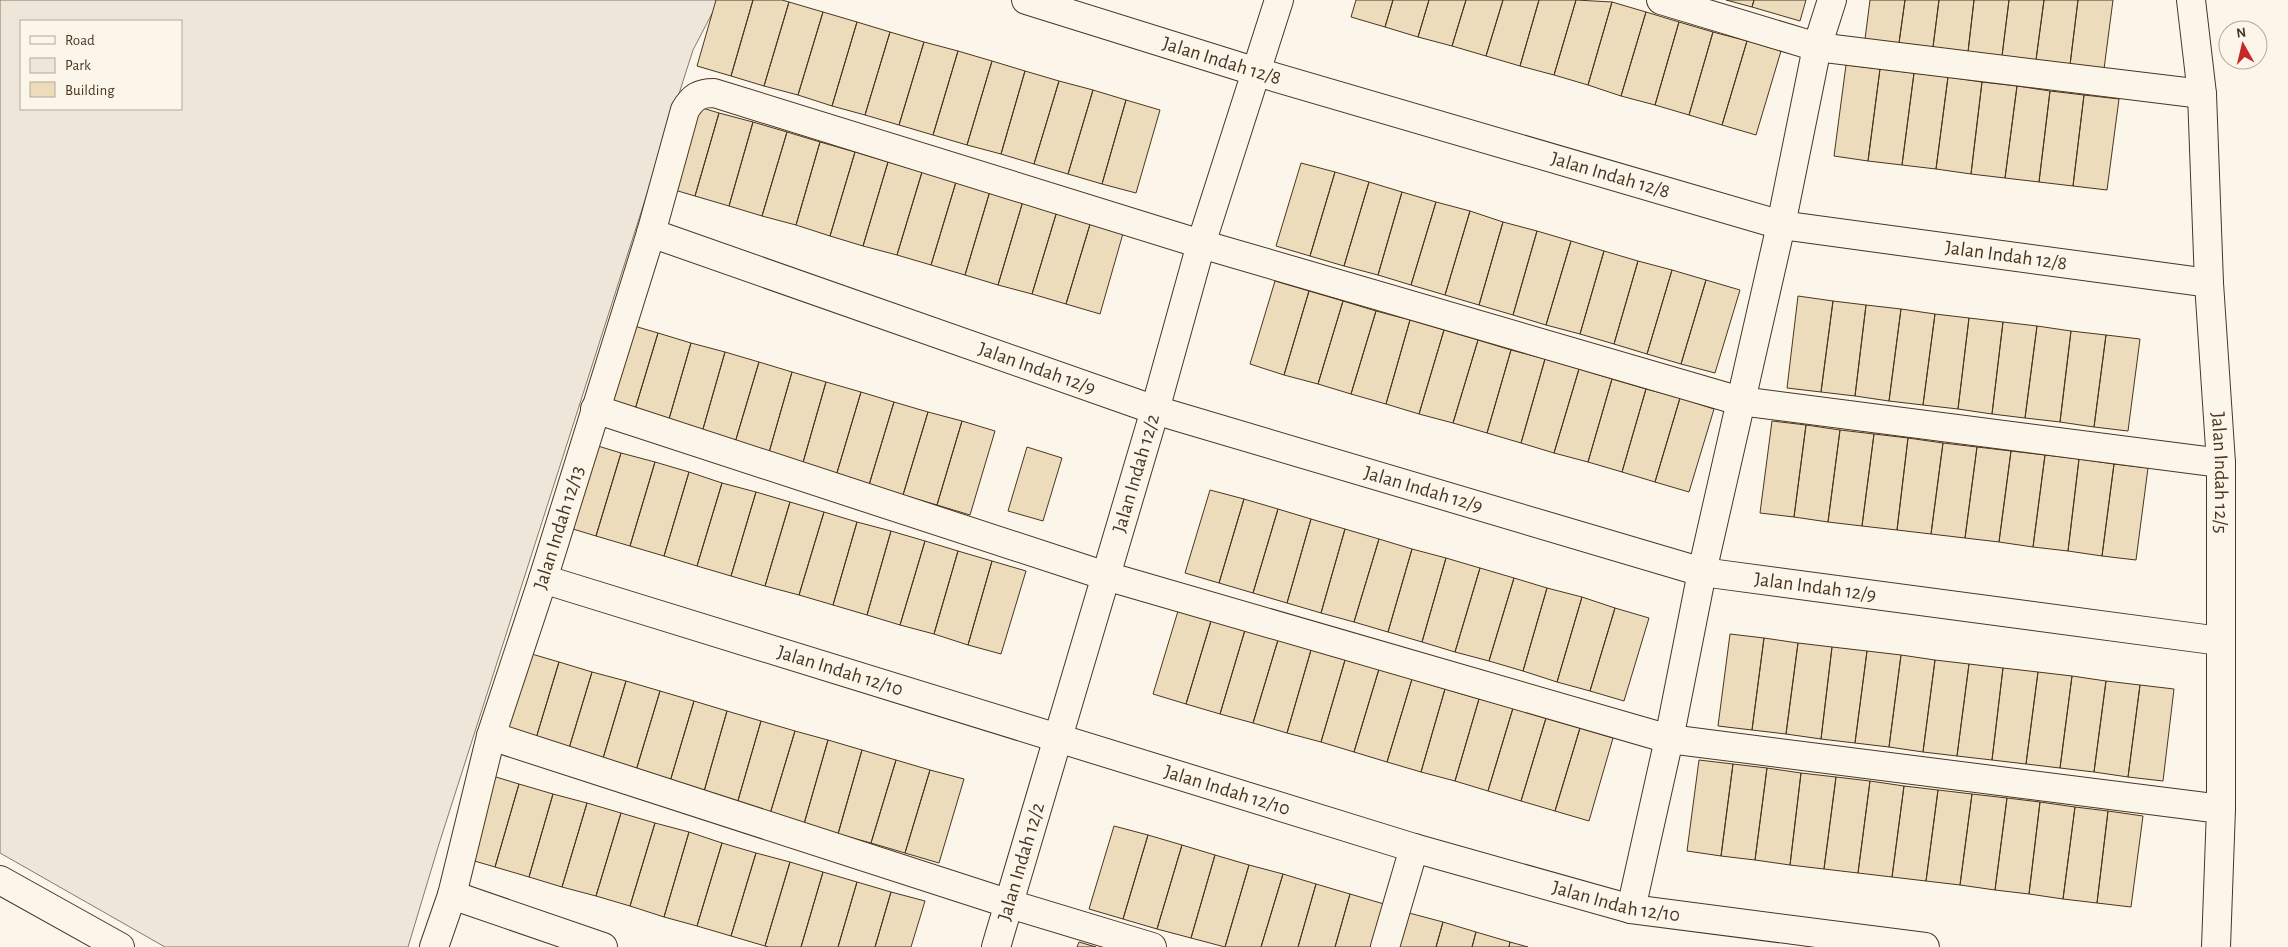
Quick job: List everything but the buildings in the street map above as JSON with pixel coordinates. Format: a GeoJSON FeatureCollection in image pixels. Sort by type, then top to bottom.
{"type":"FeatureCollection","features":[{"type":"Feature","properties":{"kind":"street","name":"Jalan Indah 12/8"},"geometry":{"type":"LineString","coordinates":[[1026,0],[1257,72],[1782,225],[2209,283]]}},
{"type":"Feature","properties":{"kind":"street","name":"Jalan Indah 12/2"},"geometry":{"type":"LineString","coordinates":[[996,947],[1155,410],[1201,244],[1279,0]]}},
{"type":"Feature","properties":{"kind":"street"},"geometry":{"type":"LineString","coordinates":[[1661,0],[1817,47],[2202,94]]}},
{"type":"Feature","properties":{"kind":"street"},"geometry":{"type":"LineString","coordinates":[[1631,909],[1669,739],[1702,572],[1782,225],[1817,47],[1832,0]]}},
{"type":"Feature","properties":{"kind":"street","name":"Jalan Indah 12/5"},"geometry":{"type":"LineString","coordinates":[[2192,0],[2202,94],[2209,283],[2221,464],[2221,809],[2216,947]]}},
{"type":"Feature","properties":{"kind":"street","name":"Jalan Indah 12/13"},"geometry":{"type":"LineString","coordinates":[[434,947],[452,895],[490,736],[543,579],[650,233],[685,110],[692,98],[702,93],[714,93],[1201,244]]}},
{"type":"Feature","properties":{"kind":"street","name":"Jalan Indah 12/9"},"geometry":{"type":"LineString","coordinates":[[650,233],[1155,410],[1702,572],[2220,641]]}},
{"type":"Feature","properties":{"kind":"street"},"geometry":{"type":"LineString","coordinates":[[1201,244],[1740,401],[2221,464]]}},
{"type":"Feature","properties":{"kind":"street"},"geometry":{"type":"LineString","coordinates":[[596,409],[1106,576],[1669,739],[2221,809]]}},
{"type":"Feature","properties":{"kind":"street","name":"Jalan Indah 12/10"},"geometry":{"type":"LineString","coordinates":[[543,579],[1414,848],[1631,909],[1838,941],[1924,947]]}},
{"type":"Feature","properties":{"kind":"street"},"geometry":{"type":"LineString","coordinates":[[490,736],[1010,904],[1152,947]]}},
{"type":"Feature","properties":{"kind":"street"},"geometry":{"type":"LineString","coordinates":[[1384,947],[1414,848]]}},
{"type":"Feature","properties":{"kind":"street"},"geometry":{"type":"LineString","coordinates":[[0,880],[120,947]]}},
{"type":"Feature","properties":{"kind":"street"},"geometry":{"type":"LineString","coordinates":[[452,895],[603,947]]}},
{"type":"Feature","properties":{"kind":"green space"},"geometry":{"type":"Polygon","coordinates":[[[0,0],[719,0],[693,50],[439,844],[408,947],[165,947],[0,853],[0,0]]]}}]}
